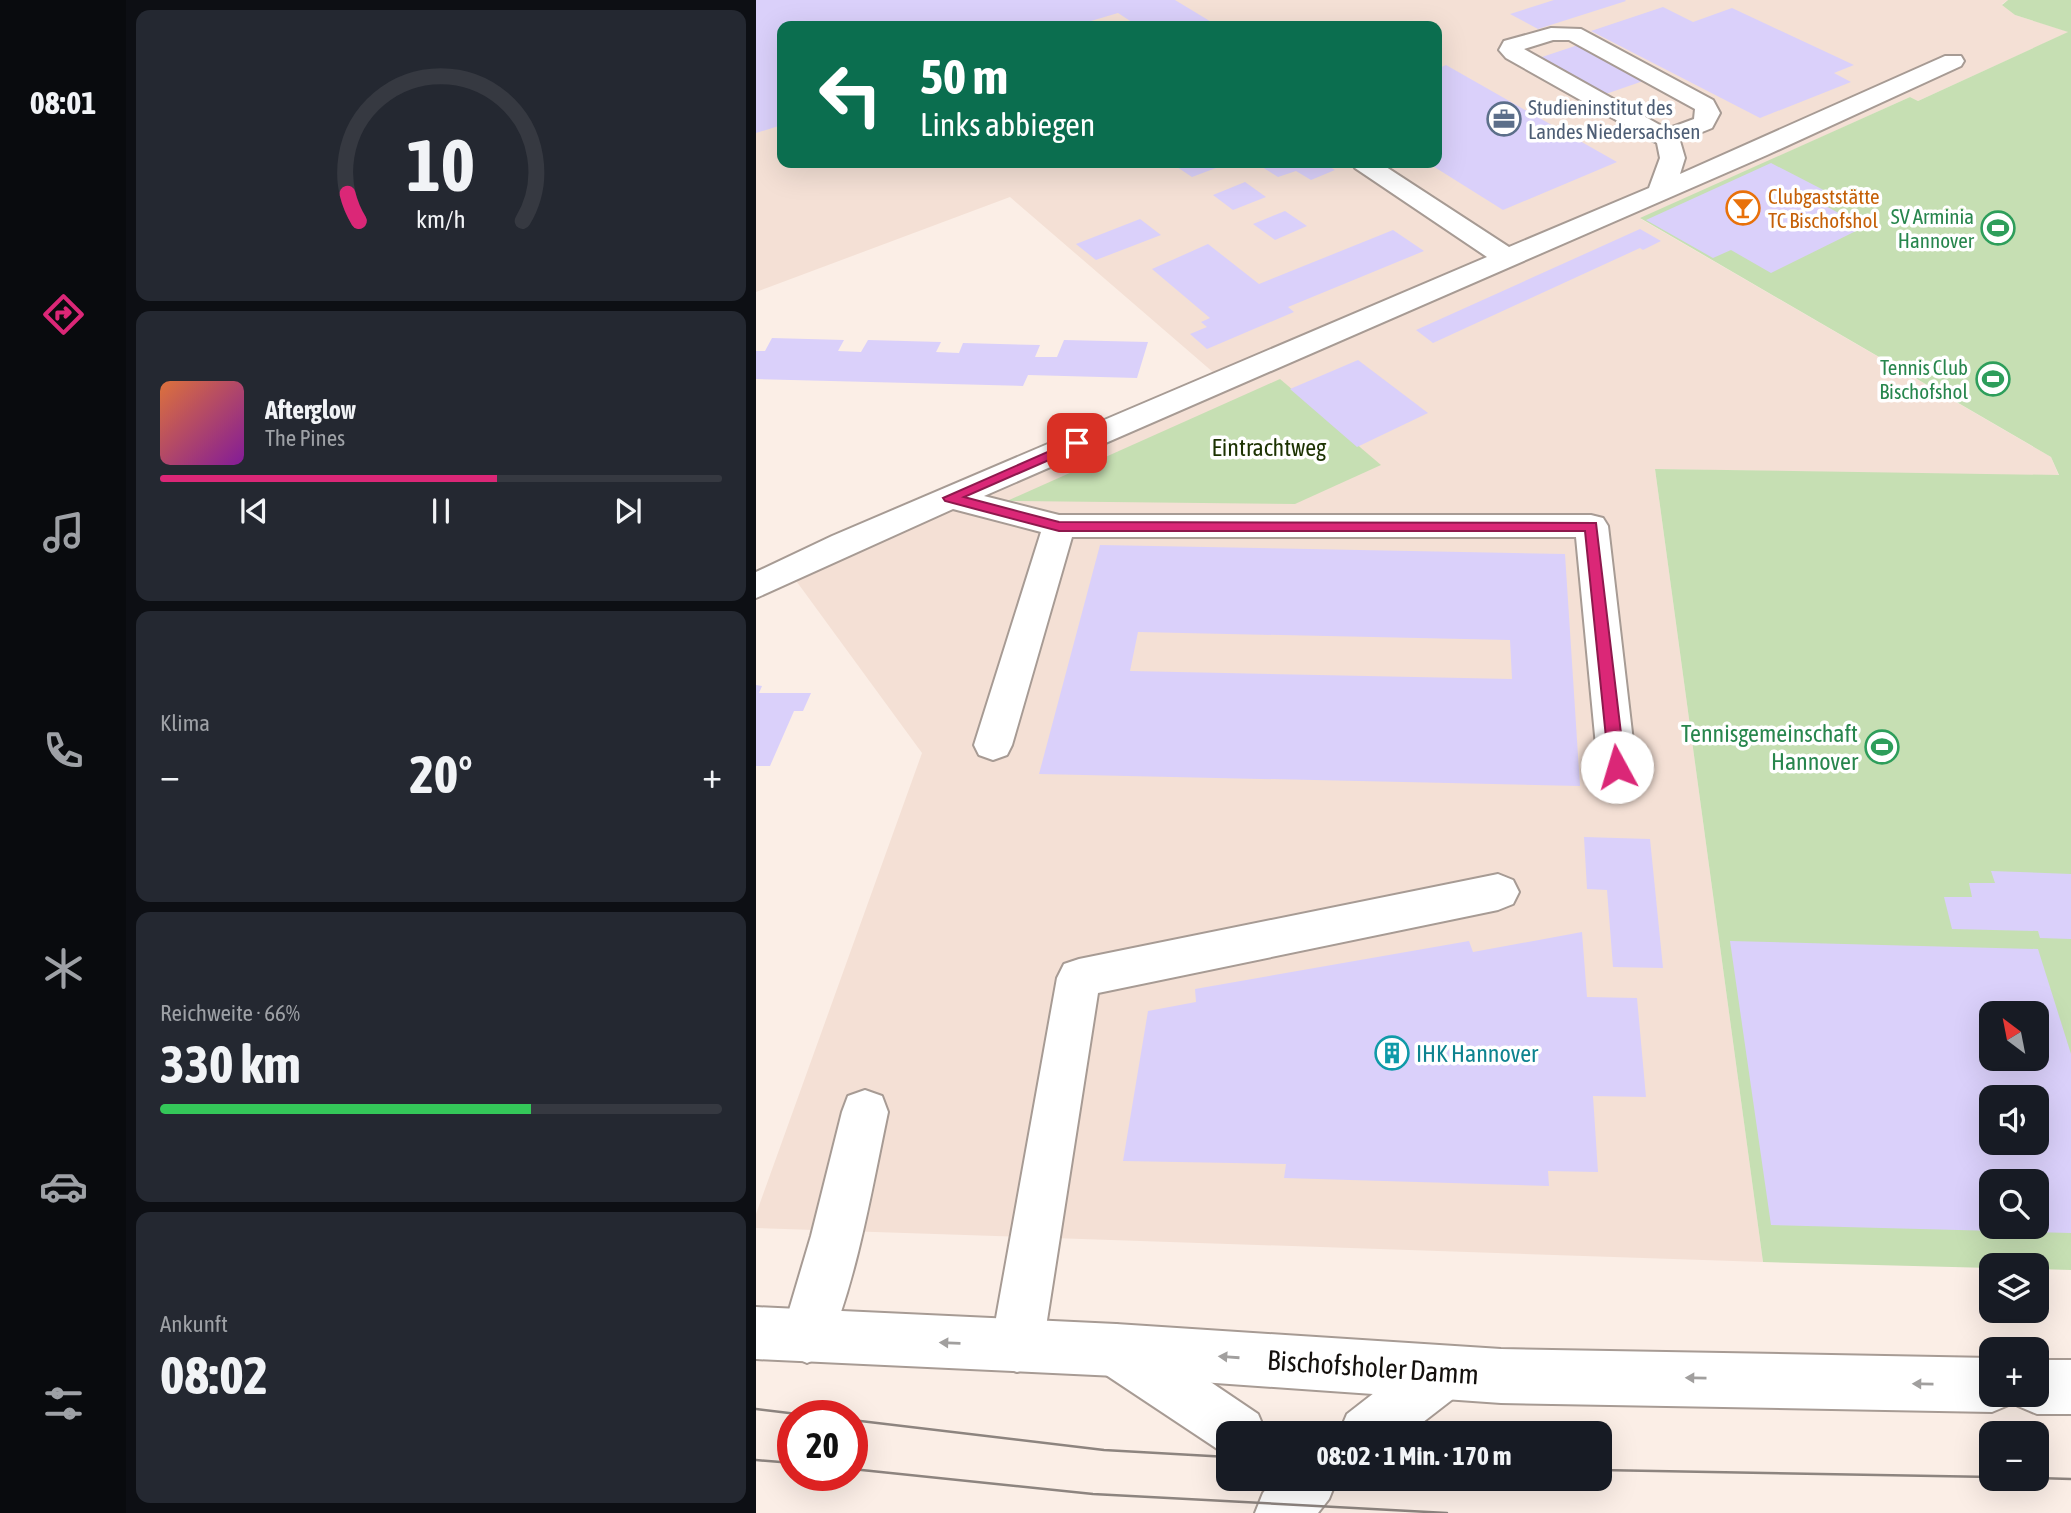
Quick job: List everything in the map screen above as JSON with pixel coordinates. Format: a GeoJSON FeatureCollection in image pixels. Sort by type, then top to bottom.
{"type":"FeatureCollection","features":[{"type":"Feature","properties":{"kind":"street"},"geometry":{"type":"LineString","coordinates":[[1660,192],[1672,162],[1671,144],[1666,138],[1514,53],[1510,50],[1512,46],[1551,34],[1573,34],[1705,105],[1708,113],[1704,123],[1666,138]]}},
{"type":"Feature","properties":{"kind":"street"},"geometry":{"type":"LineString","coordinates":[[756,586],[844,544],[1758,150],[1953,61]]}},
{"type":"Feature","properties":{"kind":"street"},"geometry":{"type":"LineString","coordinates":[[1372,168],[1506,257]]}},
{"type":"Feature","properties":{"kind":"street"},"geometry":{"type":"LineString","coordinates":[[950,498],[1059,526],[1591,526],[1617,767]]}},
{"type":"Feature","properties":{"kind":"street"},"geometry":{"type":"LineString","coordinates":[[993,745],[1059,526]]}},
{"type":"Feature","properties":{"kind":"street"},"geometry":{"type":"LineString","coordinates":[[1017,1346],[1079,978],[1498,892]]}},
{"type":"Feature","properties":{"kind":"street"},"geometry":{"type":"LineString","coordinates":[[807,1337],[836,1236],[865,1112]]}},
{"type":"Feature","properties":{"kind":"street","name":"Bischofsholer Damm"},"geometry":{"type":"LineString","coordinates":[[756,1333],[1116,1350],[1443,1373],[1979,1385]]}},
{"type":"Feature","properties":{"kind":"street"},"geometry":{"type":"LineString","coordinates":[[1116,1350],[1221,1421]]}},
{"type":"Feature","properties":{"kind":"street"},"geometry":{"type":"LineString","coordinates":[[1381,1421],[1443,1373]]}},
{"type":"Feature","properties":{"kind":"street"},"geometry":{"type":"LineString","coordinates":[[2049,1387],[2071,1387]]}},
{"type":"Feature","properties":{"kind":"shaded area"},"geometry":{"type":"Polygon","coordinates":[[[756,0],[2008,0],[2002,4],[2015,15],[2069,32],[1918,101],[1910,97],[1641,219],[2051,457],[2059,476],[1655,469],[1763,1262],[756,1228],[756,1214],[922,753],[786,567],[1214,373],[1010,197],[756,292],[756,0]]]}},
{"type":"Feature","properties":{"kind":"green space","name":"Tennisgemeinschaft Hannover"},"geometry":{"type":"Polygon","coordinates":[[[2008,0],[2071,0],[2071,1270],[2049,1269],[2049,1253],[1979,1253],[1979,1268],[1763,1262],[1655,469],[2059,475],[2051,457],[1640,218],[1910,97],[1918,101],[2068,32],[2015,15],[2002,5],[2008,0]]]}},
{"type":"Feature","properties":{"kind":"green space","name":"Eintrachtweg"},"geometry":{"type":"Polygon","coordinates":[[[1280,379],[1381,465],[1295,504],[1007,501],[1280,379]]]}},
{"type":"Feature","properties":{"kind":"building"},"geometry":{"type":"Polygon","coordinates":[[[756,0],[1175,0],[1210,21],[1130,21],[1118,13],[1091,21],[777,21],[777,127],[756,133],[756,0]]]}},
{"type":"Feature","properties":{"kind":"building"},"geometry":{"type":"Polygon","coordinates":[[[1554,0],[1626,1],[1538,29],[1510,14],[1554,0]]]}},
{"type":"Feature","properties":{"kind":"building"},"geometry":{"type":"Polygon","coordinates":[[[1663,7],[1693,22],[1732,8],[1854,65],[1834,73],[1851,82],[1760,118],[1591,31],[1663,7]]]}},
{"type":"Feature","properties":{"kind":"building"},"geometry":{"type":"Polygon","coordinates":[[[1581,44],[1646,80],[1603,95],[1539,58],[1581,44]]]}},
{"type":"Feature","properties":{"kind":"building"},"geometry":{"type":"Polygon","coordinates":[[[1446,65],[1617,162],[1503,210],[1436,168],[1442,168],[1442,67],[1446,65]]]}},
{"type":"Feature","properties":{"kind":"building"},"geometry":{"type":"Polygon","coordinates":[[[1771,163],[1839,198],[1824,205],[1864,227],[1771,273],[1731,250],[1713,258],[1646,220],[1771,163]]]}},
{"type":"Feature","properties":{"kind":"building"},"geometry":{"type":"Polygon","coordinates":[[[1178,168],[1216,168],[1192,177],[1178,168]]]}},
{"type":"Feature","properties":{"kind":"building"},"geometry":{"type":"Polygon","coordinates":[[[1264,168],[1335,170],[1311,180],[1296,171],[1278,177],[1264,168]]]}},
{"type":"Feature","properties":{"kind":"building"},"geometry":{"type":"Polygon","coordinates":[[[1245,182],[1266,197],[1233,210],[1213,195],[1245,182]]]}},
{"type":"Feature","properties":{"kind":"building"},"geometry":{"type":"Polygon","coordinates":[[[1285,211],[1307,226],[1275,240],[1253,224],[1285,211]]]}},
{"type":"Feature","properties":{"kind":"building"},"geometry":{"type":"Polygon","coordinates":[[[1140,219],[1161,235],[1096,260],[1076,244],[1140,219]]]}},
{"type":"Feature","properties":{"kind":"building"},"geometry":{"type":"Polygon","coordinates":[[[1640,229],[1661,241],[1643,250],[1640,248],[1433,343],[1416,330],[1640,229]]]}},
{"type":"Feature","properties":{"kind":"building"},"geometry":{"type":"Polygon","coordinates":[[[1393,230],[1424,251],[1288,307],[1294,312],[1207,349],[1190,334],[1207,327],[1201,322],[1210,318],[1152,269],[1208,244],[1259,284],[1393,230]]]}},
{"type":"Feature","properties":{"kind":"building"},"geometry":{"type":"Polygon","coordinates":[[[772,338],[844,340],[838,351],[861,352],[868,340],[941,342],[936,352],[959,353],[963,343],[1040,345],[1035,357],[1057,357],[1064,340],[1148,342],[1137,378],[1028,375],[1023,386],[756,379],[756,351],[765,351],[772,338]]]}},
{"type":"Feature","properties":{"kind":"building"},"geometry":{"type":"Polygon","coordinates":[[[1358,360],[1428,413],[1357,447],[1290,389],[1358,360]]]}},
{"type":"Feature","properties":{"kind":"building"},"geometry":{"type":"Polygon","coordinates":[[[1100,545],[1565,554],[1580,786],[1039,774],[1100,545]],[[1138,632],[1130,671],[1512,679],[1510,640],[1138,632]]]}},
{"type":"Feature","properties":{"kind":"building"},"geometry":{"type":"Polygon","coordinates":[[[756,685],[762,686],[759,693],[811,693],[803,711],[794,711],[770,766],[756,766],[756,685]]]}},
{"type":"Feature","properties":{"kind":"building"},"geometry":{"type":"Polygon","coordinates":[[[1584,837],[1650,839],[1663,968],[1613,967],[1607,890],[1587,889],[1584,837]]]}},
{"type":"Feature","properties":{"kind":"building"},"geometry":{"type":"Polygon","coordinates":[[[1991,871],[2071,874],[2071,939],[2040,938],[2038,931],[1952,929],[1944,897],[1972,897],[1969,883],[1995,883],[1991,871]]]}},
{"type":"Feature","properties":{"kind":"building","name":"IHK Hannover"},"geometry":{"type":"Polygon","coordinates":[[[1582,932],[1587,997],[1637,998],[1646,1097],[1593,1096],[1598,1172],[1548,1171],[1549,1186],[1284,1178],[1286,1164],[1123,1161],[1148,1011],[1196,1002],[1195,989],[1469,941],[1473,952],[1582,932]]]}},
{"type":"Feature","properties":{"kind":"building"},"geometry":{"type":"Polygon","coordinates":[[[1730,941],[2038,949],[2071,1054],[2071,1233],[2049,1232],[2049,1169],[1979,1169],[1979,1231],[1771,1225],[1730,941]]]}},
{"type":"Feature","properties":{"kind":"tram line"},"geometry":{"type":"LineString","coordinates":[[756,1409],[777,1412]]}},
{"type":"Feature","properties":{"kind":"tram line"},"geometry":{"type":"LineString","coordinates":[[868,1422],[1104,1450],[1216,1456]]}},
{"type":"Feature","properties":{"kind":"tram line"},"geometry":{"type":"LineString","coordinates":[[756,1460],[777,1462]]}},
{"type":"Feature","properties":{"kind":"tram line"},"geometry":{"type":"LineString","coordinates":[[1612,1470],[1979,1477]]}},
{"type":"Feature","properties":{"kind":"tram line"},"geometry":{"type":"LineString","coordinates":[[868,1471],[1093,1494],[1447,1513]]}},
{"type":"Feature","properties":{"kind":"tram line"},"geometry":{"type":"LineString","coordinates":[[2049,1478],[2071,1479]]}},
{"type":"Feature","properties":{"kind":"place","name":"Studieninstitut des Landes Niedersachsen"},"geometry":{"type":"Point","coordinates":[1504,119]}},
{"type":"Feature","properties":{"kind":"place","name":"Clubgaststätte TC Bischofshol"},"geometry":{"type":"Point","coordinates":[1743,208]}},
{"type":"Feature","properties":{"kind":"place","name":"SV Arminia Hannover"},"geometry":{"type":"Point","coordinates":[1998,228]}},
{"type":"Feature","properties":{"kind":"place","name":"Tennis Club Bischofshol"},"geometry":{"type":"Point","coordinates":[1993,379]}},
{"type":"Feature","properties":{"kind":"place","name":"Tennisgemeinschaft Hannover"},"geometry":{"type":"Point","coordinates":[1882,747]}},
{"type":"Feature","properties":{"kind":"place","name":"IHK Hannover"},"geometry":{"type":"Point","coordinates":[1392,1053]}},
{"type":"Feature","properties":{"kind":"route"},"geometry":{"type":"LineString","coordinates":[[1077,443],[950,498],[1059,526],[1591,526],[1617,767]]}}]}
